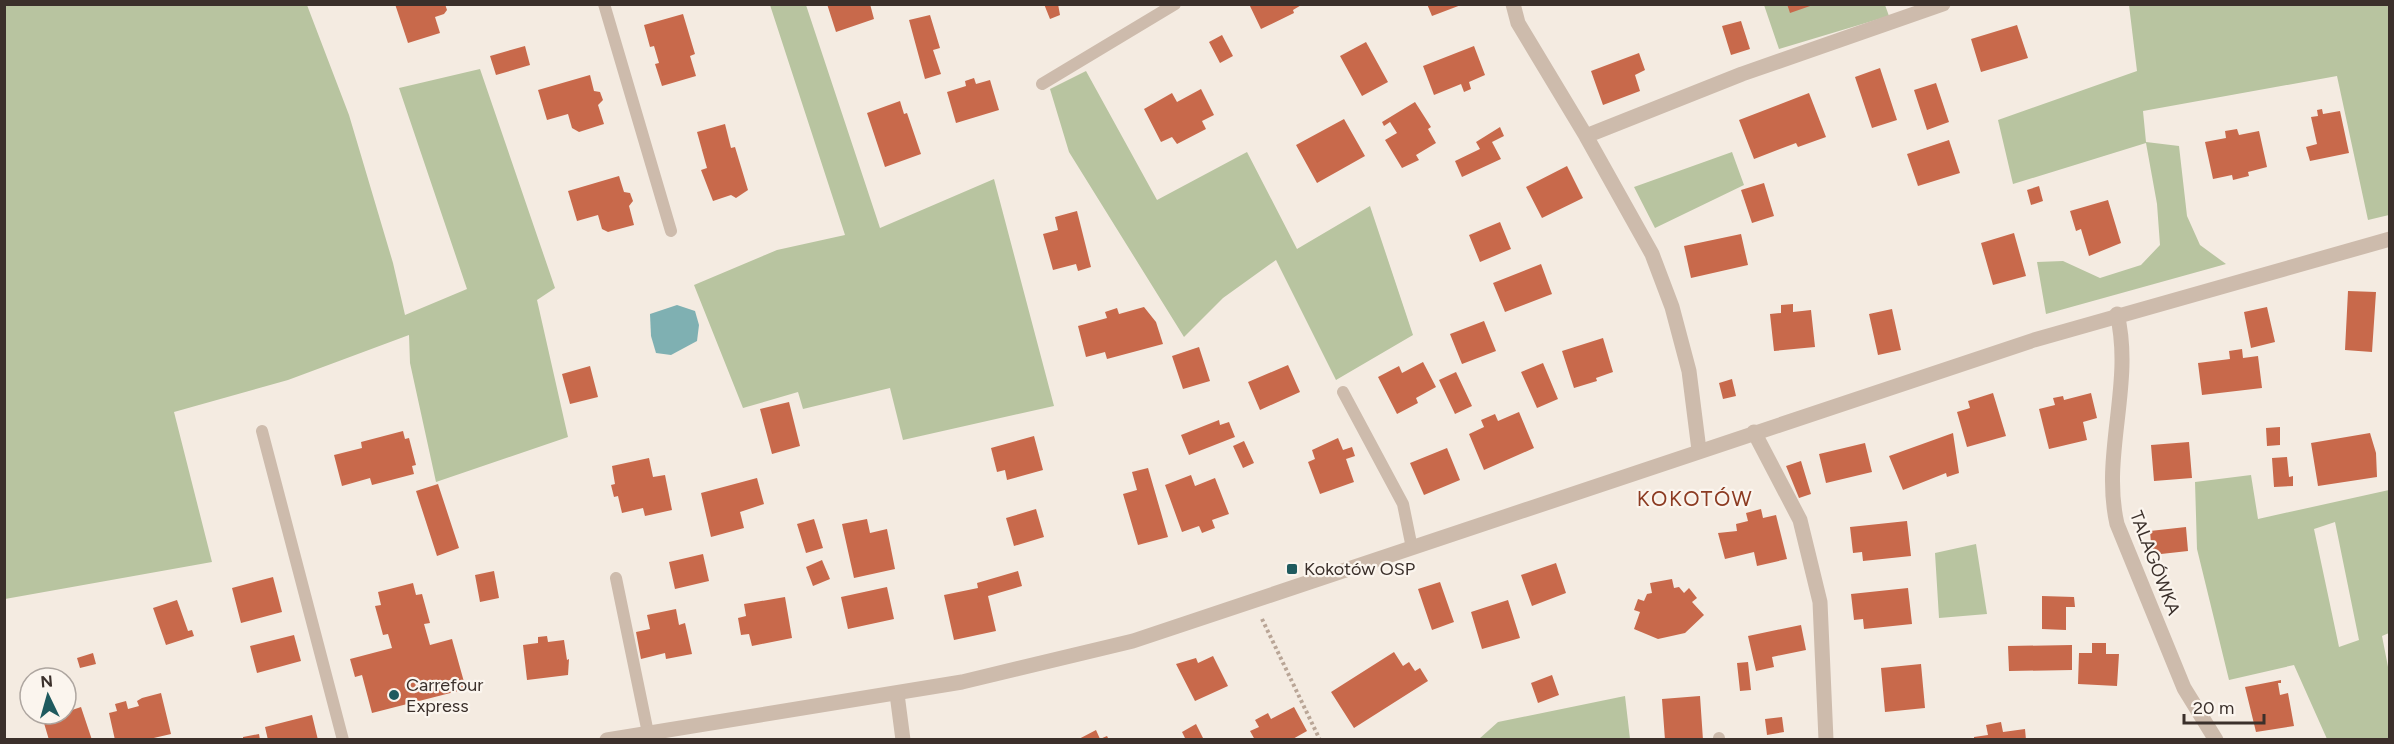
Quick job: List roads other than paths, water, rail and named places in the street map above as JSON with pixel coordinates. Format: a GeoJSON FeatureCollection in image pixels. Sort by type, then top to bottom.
{"type":"FeatureCollection","features":[{"type":"Feature","properties":{"kind":"street"},"geometry":{"type":"LineString","coordinates":[[1513,4],[1518,23],[1586,136],[1652,254],[1672,307],[1689,371],[1699,450]]}},
{"type":"Feature","properties":{"kind":"street"},"geometry":{"type":"LineString","coordinates":[[1586,136],[1742,74],[1943,4]]}},
{"type":"Feature","properties":{"kind":"street"},"geometry":{"type":"LineString","coordinates":[[607,740],[897,694],[1076,657],[1254,602],[1699,450],[2117,314],[2390,239]]}},
{"type":"Feature","properties":{"kind":"street","name":"TALAGÓWKA"},"geometry":{"type":"LineString","coordinates":[[2117,314],[2122,332],[2122,380],[2115,464],[2114,512],[2130,560],[2184,688],[2216,740]]}},
{"type":"Feature","properties":{"kind":"street"},"geometry":{"type":"LineString","coordinates":[[1754,432],[1800,520],[1820,602],[1826,740]]}},
{"type":"Feature","properties":{"kind":"street"},"geometry":{"type":"LineString","coordinates":[[897,694],[903,740]]}},
{"type":"Feature","properties":{"kind":"lane"},"geometry":{"type":"LineString","coordinates":[[604,4],[671,231]]}},
{"type":"Feature","properties":{"kind":"lane"},"geometry":{"type":"LineString","coordinates":[[1042,84],[1175,4]]}},
{"type":"Feature","properties":{"kind":"lane"},"geometry":{"type":"LineString","coordinates":[[1343,392],[1403,504],[1412,548]]}},
{"type":"Feature","properties":{"kind":"lane"},"geometry":{"type":"LineString","coordinates":[[262,431],[343,740]]}},
{"type":"Feature","properties":{"kind":"lane"},"geometry":{"type":"LineString","coordinates":[[616,578],[648,733]]}},
{"type":"Feature","properties":{"kind":"water"},"geometry":{"type":"Polygon","coordinates":[[[677,305],[695,311],[699,325],[697,341],[671,355],[656,353],[651,336],[650,314],[677,305]]]}},
{"type":"Feature","properties":{"kind":"place","name":"Kokotów OSP"},"geometry":{"type":"Point","coordinates":[1292,569]}},
{"type":"Feature","properties":{"kind":"place","name":"Carrefour Express"},"geometry":{"type":"Point","coordinates":[394,695]}},
{"type":"Feature","properties":{"kind":"district","name":"KOKOTÓW"},"geometry":{"type":"Point","coordinates":[1695,499]}}]}
